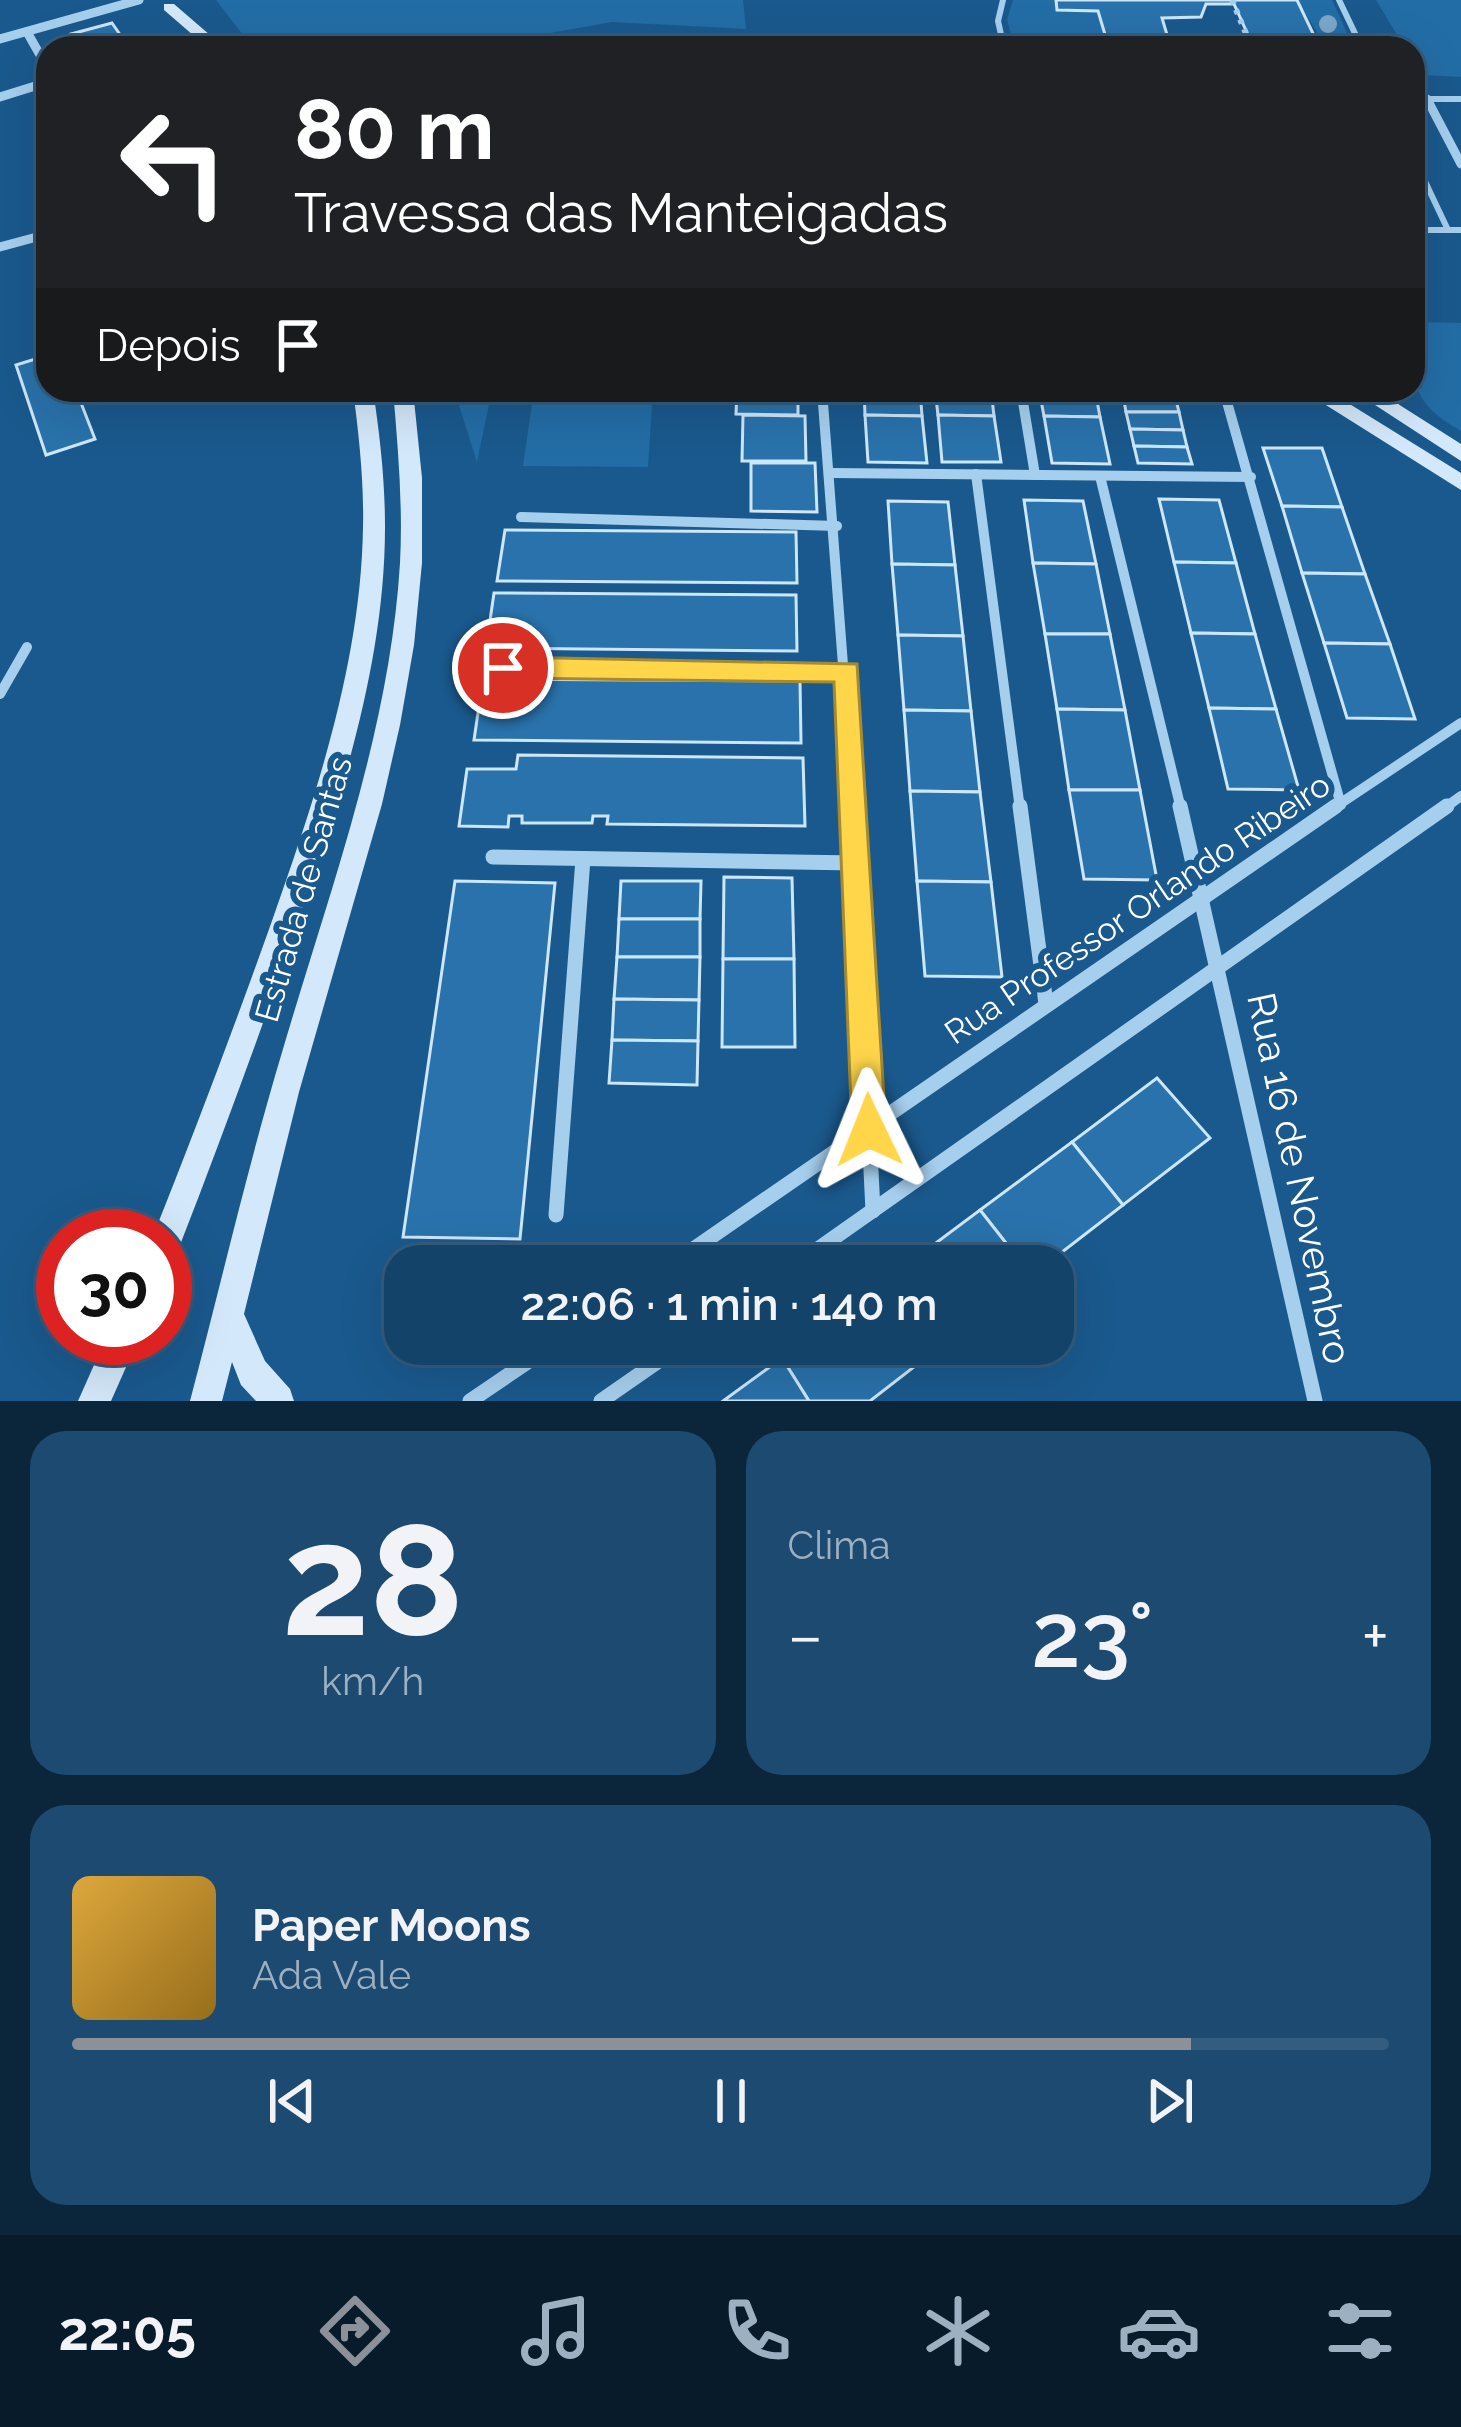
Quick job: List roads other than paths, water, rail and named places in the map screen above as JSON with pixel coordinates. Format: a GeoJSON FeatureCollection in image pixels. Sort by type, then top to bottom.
{"type":"FeatureCollection","features":[{"type":"Feature","properties":{"kind":"main road"},"geometry":{"type":"LineString","coordinates":[[166,3],[184,36]]}},
{"type":"Feature","properties":{"kind":"main road"},"geometry":{"type":"LineString","coordinates":[[166,3],[203,36]]}},
{"type":"Feature","properties":{"kind":"main road","name":"Estrada de Santas"},"geometry":{"type":"LineString","coordinates":[[178,1209],[313,842],[353,707],[374,533],[371,435],[365,402]]}},
{"type":"Feature","properties":{"kind":"main road","name":"Estrada de Santas"},"geometry":{"type":"LineString","coordinates":[[206,1401],[285,1090],[398,698],[415,519],[404,402]]}},
{"type":"Feature","properties":{"kind":"main road"},"geometry":{"type":"LineString","coordinates":[[1331,402],[1461,483]]}},
{"type":"Feature","properties":{"kind":"main road"},"geometry":{"type":"LineString","coordinates":[[1380,402],[1461,454]]}},
{"type":"Feature","properties":{"kind":"main road"},"geometry":{"type":"LineString","coordinates":[[229,1315],[253,1372],[278,1401]]}},
{"type":"Feature","properties":{"kind":"main road"},"geometry":{"type":"LineString","coordinates":[[94,1401],[111,1365]]}},
{"type":"Feature","properties":{"kind":"street"},"geometry":{"type":"LineString","coordinates":[[0,39],[139,0]]}},
{"type":"Feature","properties":{"kind":"street"},"geometry":{"type":"LineString","coordinates":[[27,32],[36,48]]}},
{"type":"Feature","properties":{"kind":"street"},"geometry":{"type":"LineString","coordinates":[[0,97],[36,86]]}},
{"type":"Feature","properties":{"kind":"street"},"geometry":{"type":"LineString","coordinates":[[1427,100],[1461,164]]}},
{"type":"Feature","properties":{"kind":"street"},"geometry":{"type":"LineString","coordinates":[[0,247],[36,237]]}},
{"type":"Feature","properties":{"kind":"street"},"geometry":{"type":"LineString","coordinates":[[823,402],[847,671],[874,1210]]}},
{"type":"Feature","properties":{"kind":"street"},"geometry":{"type":"LineString","coordinates":[[1023,402],[1035,475]]}},
{"type":"Feature","properties":{"kind":"street"},"geometry":{"type":"LineString","coordinates":[[1227,402],[1341,805]]}},
{"type":"Feature","properties":{"kind":"street"},"geometry":{"type":"LineString","coordinates":[[832,473],[1251,477]]}},
{"type":"Feature","properties":{"kind":"street"},"geometry":{"type":"LineString","coordinates":[[976,474],[1046,1004]]}},
{"type":"Feature","properties":{"kind":"street","name":"Rua 16 de Novembro"},"geometry":{"type":"LineString","coordinates":[[1100,476],[1220,969],[1315,1401]]}},
{"type":"Feature","properties":{"kind":"street"},"geometry":{"type":"LineString","coordinates":[[521,518],[837,526]]}},
{"type":"Feature","properties":{"kind":"street"},"geometry":{"type":"LineString","coordinates":[[0,694],[27,647]]}},
{"type":"Feature","properties":{"kind":"street"},"geometry":{"type":"LineString","coordinates":[[503,668],[847,671]]}},
{"type":"Feature","properties":{"kind":"street","name":"Rua Professor Orlando Ribeiro"},"geometry":{"type":"LineString","coordinates":[[700,1245],[1202,895],[1461,723]]}},
{"type":"Feature","properties":{"kind":"street"},"geometry":{"type":"LineString","coordinates":[[824,1245],[1461,796]]}},
{"type":"Feature","properties":{"kind":"street"},"geometry":{"type":"LineString","coordinates":[[493,856],[857,862]]}},
{"type":"Feature","properties":{"kind":"street"},"geometry":{"type":"LineString","coordinates":[[556,1215],[583,859]]}},
{"type":"Feature","properties":{"kind":"street"},"geometry":{"type":"LineString","coordinates":[[470,1401],[523,1365]]}},
{"type":"Feature","properties":{"kind":"street"},"geometry":{"type":"LineString","coordinates":[[601,1401],[653,1365]]}},
{"type":"Feature","properties":{"kind":"lane"},"geometry":{"type":"LineString","coordinates":[[1001,36],[998,21],[1003,0]]}},
{"type":"Feature","properties":{"kind":"lane"},"geometry":{"type":"LineString","coordinates":[[1339,0],[1356,36]]}},
{"type":"Feature","properties":{"kind":"lane"},"geometry":{"type":"LineString","coordinates":[[1427,100],[1461,99]]}},
{"type":"Feature","properties":{"kind":"lane"},"geometry":{"type":"LineString","coordinates":[[1425,182],[1448,230]]}},
{"type":"Feature","properties":{"kind":"lane"},"geometry":{"type":"LineString","coordinates":[[1425,230],[1461,230]]}},
{"type":"Feature","properties":{"kind":"lane"},"geometry":{"type":"LineString","coordinates":[[1392,402],[1410,422]]}}]}
